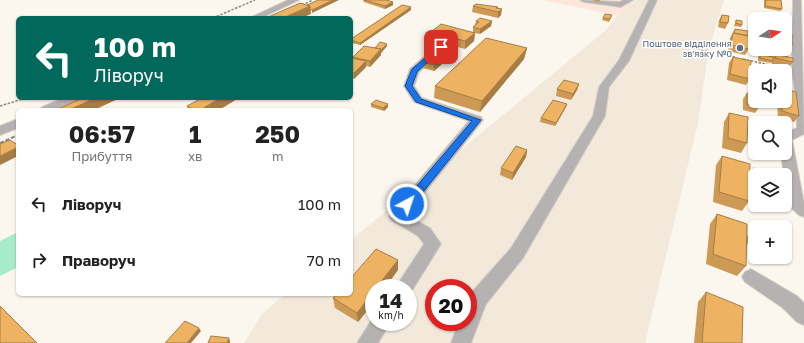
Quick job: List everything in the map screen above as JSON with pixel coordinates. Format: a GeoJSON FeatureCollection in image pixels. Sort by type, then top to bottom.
{"type":"FeatureCollection","features":[{"type":"Feature","properties":{"kind":"street"},"geometry":{"type":"LineString","coordinates":[[259,16],[295,0]]}},
{"type":"Feature","properties":{"kind":"street"},"geometry":{"type":"LineString","coordinates":[[584,0],[614,4],[621,4],[629,0]]}},
{"type":"Feature","properties":{"kind":"street"},"geometry":{"type":"LineString","coordinates":[[461,343],[478,299],[517,253],[599,116],[604,87],[624,61],[653,0]]}},
{"type":"Feature","properties":{"kind":"street"},"geometry":{"type":"LineString","coordinates":[[797,0],[797,70],[803,103],[803,130],[786,138],[796,205],[804,211]]}},
{"type":"Feature","properties":{"kind":"street"},"geometry":{"type":"LineString","coordinates":[[410,279],[433,244],[424,232],[397,216],[477,120],[418,100],[409,86],[414,71],[441,47]]}},
{"type":"Feature","properties":{"kind":"street"},"geometry":{"type":"LineString","coordinates":[[51,108],[69,100]]}},
{"type":"Feature","properties":{"kind":"street"},"geometry":{"type":"LineString","coordinates":[[0,131],[16,124]]}},
{"type":"Feature","properties":{"kind":"street"},"geometry":{"type":"LineString","coordinates":[[751,277],[790,302],[804,316]]}},
{"type":"Feature","properties":{"kind":"street"},"geometry":{"type":"LineString","coordinates":[[367,343],[375,331]]}},
{"type":"Feature","properties":{"kind":"path"},"geometry":{"type":"LineString","coordinates":[[218,16],[255,0]]}},
{"type":"Feature","properties":{"kind":"path"},"geometry":{"type":"LineString","coordinates":[[698,49],[736,58]]}},
{"type":"Feature","properties":{"kind":"path"},"geometry":{"type":"LineString","coordinates":[[743,59],[797,70]]}},
{"type":"Feature","properties":{"kind":"path"},"geometry":{"type":"LineString","coordinates":[[0,106],[20,100]]}},
{"type":"Feature","properties":{"kind":"path"},"geometry":{"type":"LineString","coordinates":[[0,143],[16,136]]}},
{"type":"Feature","properties":{"kind":"shaded area"},"geometry":{"type":"Polygon","coordinates":[[[542,0],[631,0],[619,16],[542,0]]]}},
{"type":"Feature","properties":{"kind":"shaded area"},"geometry":{"type":"Polygon","coordinates":[[[631,0],[724,0],[709,48],[698,123],[645,343],[244,343],[262,314],[283,296],[353,296],[353,238],[605,31],[631,0]]]}},
{"type":"Feature","properties":{"kind":"green space"},"geometry":{"type":"Polygon","coordinates":[[[16,233],[16,268],[0,276],[0,241],[16,233]]]}},
{"type":"Feature","properties":{"kind":"building"},"geometry":{"type":"Polygon","coordinates":[[[318,0],[333,0],[310,10],[310,6],[307,5],[318,0]]]}},
{"type":"Feature","properties":{"kind":"building"},"geometry":{"type":"Polygon","coordinates":[[[364,0],[386,0],[393,2],[385,6],[364,0]]]}},
{"type":"Feature","properties":{"kind":"building"},"geometry":{"type":"Polygon","coordinates":[[[766,0],[781,0],[782,9],[765,6],[766,0]]]}},
{"type":"Feature","properties":{"kind":"building"},"geometry":{"type":"Polygon","coordinates":[[[300,3],[310,6],[288,16],[271,16],[300,3]]]}},
{"type":"Feature","properties":{"kind":"building"},"geometry":{"type":"Polygon","coordinates":[[[476,4],[498,7],[496,8],[502,9],[498,12],[473,6],[476,4]]]}},
{"type":"Feature","properties":{"kind":"building"},"geometry":{"type":"Polygon","coordinates":[[[402,5],[411,7],[360,43],[353,41],[353,38],[402,5]]]}},
{"type":"Feature","properties":{"kind":"building"},"geometry":{"type":"Polygon","coordinates":[[[605,14],[612,15],[610,19],[603,18],[605,14]]]}},
{"type":"Feature","properties":{"kind":"building"},"geometry":{"type":"Polygon","coordinates":[[[722,15],[729,16],[728,23],[720,22],[722,15]]]}},
{"type":"Feature","properties":{"kind":"building"},"geometry":{"type":"Polygon","coordinates":[[[480,18],[492,21],[480,29],[473,27],[479,22],[476,21],[480,18]]]}},
{"type":"Feature","properties":{"kind":"building"},"geometry":{"type":"Polygon","coordinates":[[[736,20],[742,21],[742,25],[736,23],[736,20]]]}},
{"type":"Feature","properties":{"kind":"building"},"geometry":{"type":"Polygon","coordinates":[[[441,24],[475,33],[465,41],[431,32],[441,24]]]}},
{"type":"Feature","properties":{"kind":"building"},"geometry":{"type":"Polygon","coordinates":[[[735,29],[748,31],[748,36],[734,33],[735,29]]]}},
{"type":"Feature","properties":{"kind":"building"},"geometry":{"type":"Polygon","coordinates":[[[733,33],[748,36],[748,49],[731,45],[733,33]]]}},
{"type":"Feature","properties":{"kind":"building"},"geometry":{"type":"Polygon","coordinates":[[[486,38],[527,48],[482,101],[435,86],[486,38]]]}},
{"type":"Feature","properties":{"kind":"building"},"geometry":{"type":"Polygon","coordinates":[[[380,42],[387,44],[381,50],[375,48],[380,42]]]}},
{"type":"Feature","properties":{"kind":"building"},"geometry":{"type":"Polygon","coordinates":[[[364,46],[381,49],[370,61],[353,57],[364,46]]]}},
{"type":"Feature","properties":{"kind":"building"},"geometry":{"type":"Polygon","coordinates":[[[439,48],[450,51],[434,65],[423,62],[439,48]]]}},
{"type":"Feature","properties":{"kind":"building"},"geometry":{"type":"Polygon","coordinates":[[[760,56],[773,57],[773,61],[760,58],[760,56]]]}},
{"type":"Feature","properties":{"kind":"building"},"geometry":{"type":"Polygon","coordinates":[[[775,56],[784,56],[793,58],[793,62],[775,58],[775,56]]]}},
{"type":"Feature","properties":{"kind":"building"},"geometry":{"type":"Polygon","coordinates":[[[733,57],[751,61],[751,64],[748,64],[748,78],[730,74],[733,57]]]}},
{"type":"Feature","properties":{"kind":"building"},"geometry":{"type":"Polygon","coordinates":[[[353,58],[366,61],[354,73],[353,58]]]}},
{"type":"Feature","properties":{"kind":"building"},"geometry":{"type":"Polygon","coordinates":[[[564,80],[579,84],[573,94],[557,89],[564,80]]]}},
{"type":"Feature","properties":{"kind":"building"},"geometry":{"type":"Polygon","coordinates":[[[792,91],[796,92],[799,116],[782,111],[782,108],[792,108],[792,91]]]}},
{"type":"Feature","properties":{"kind":"building"},"geometry":{"type":"Polygon","coordinates":[[[747,93],[748,104],[747,104],[747,93]]]}},
{"type":"Feature","properties":{"kind":"building"},"geometry":{"type":"Polygon","coordinates":[[[78,100],[91,100],[73,108],[60,108],[78,100]]]}},
{"type":"Feature","properties":{"kind":"building"},"geometry":{"type":"Polygon","coordinates":[[[198,100],[217,100],[203,108],[191,108],[187,106],[198,100]]]}},
{"type":"Feature","properties":{"kind":"building"},"geometry":{"type":"Polygon","coordinates":[[[376,100],[388,104],[383,108],[371,104],[376,100]]]}},
{"type":"Feature","properties":{"kind":"building"},"geometry":{"type":"Polygon","coordinates":[[[553,100],[567,104],[556,123],[541,118],[553,100]]]}},
{"type":"Feature","properties":{"kind":"building"},"geometry":{"type":"Polygon","coordinates":[[[729,113],[748,117],[747,143],[728,138],[729,113]]]}},
{"type":"Feature","properties":{"kind":"building"},"geometry":{"type":"Polygon","coordinates":[[[10,140],[16,144],[16,148],[0,156],[0,144],[10,140]]]}},
{"type":"Feature","properties":{"kind":"building"},"geometry":{"type":"Polygon","coordinates":[[[516,146],[527,150],[513,173],[501,168],[516,146]]]}},
{"type":"Feature","properties":{"kind":"building"},"geometry":{"type":"Polygon","coordinates":[[[722,156],[750,164],[750,168],[748,168],[748,201],[719,192],[722,156]]]}},
{"type":"Feature","properties":{"kind":"building"},"geometry":{"type":"Polygon","coordinates":[[[717,214],[747,224],[746,266],[713,254],[717,214]]]}},
{"type":"Feature","properties":{"kind":"building"},"geometry":{"type":"Polygon","coordinates":[[[376,249],[398,260],[383,279],[365,279],[365,303],[357,313],[333,298],[335,296],[353,296],[353,276],[376,249]]]}},
{"type":"Feature","properties":{"kind":"building"},"geometry":{"type":"Polygon","coordinates":[[[706,292],[743,307],[742,343],[702,343],[706,292]]]}},
{"type":"Feature","properties":{"kind":"building"},"geometry":{"type":"Polygon","coordinates":[[[0,306],[37,343],[0,343],[0,306]]]}},
{"type":"Feature","properties":{"kind":"building"},"geometry":{"type":"Polygon","coordinates":[[[185,321],[199,328],[187,343],[165,343],[185,321]]]}},
{"type":"Feature","properties":{"kind":"building"},"geometry":{"type":"Polygon","coordinates":[[[211,336],[229,338],[227,343],[208,343],[211,336]]]}},
{"type":"Feature","properties":{"kind":"place","name":"Поштове відділення зв'язку №0"},"geometry":{"type":"Point","coordinates":[740,48]}},
{"type":"Feature","properties":{"kind":"route"},"geometry":{"type":"LineString","coordinates":[[407,204],[477,120],[418,100],[409,86],[414,71],[441,47]]}}]}
